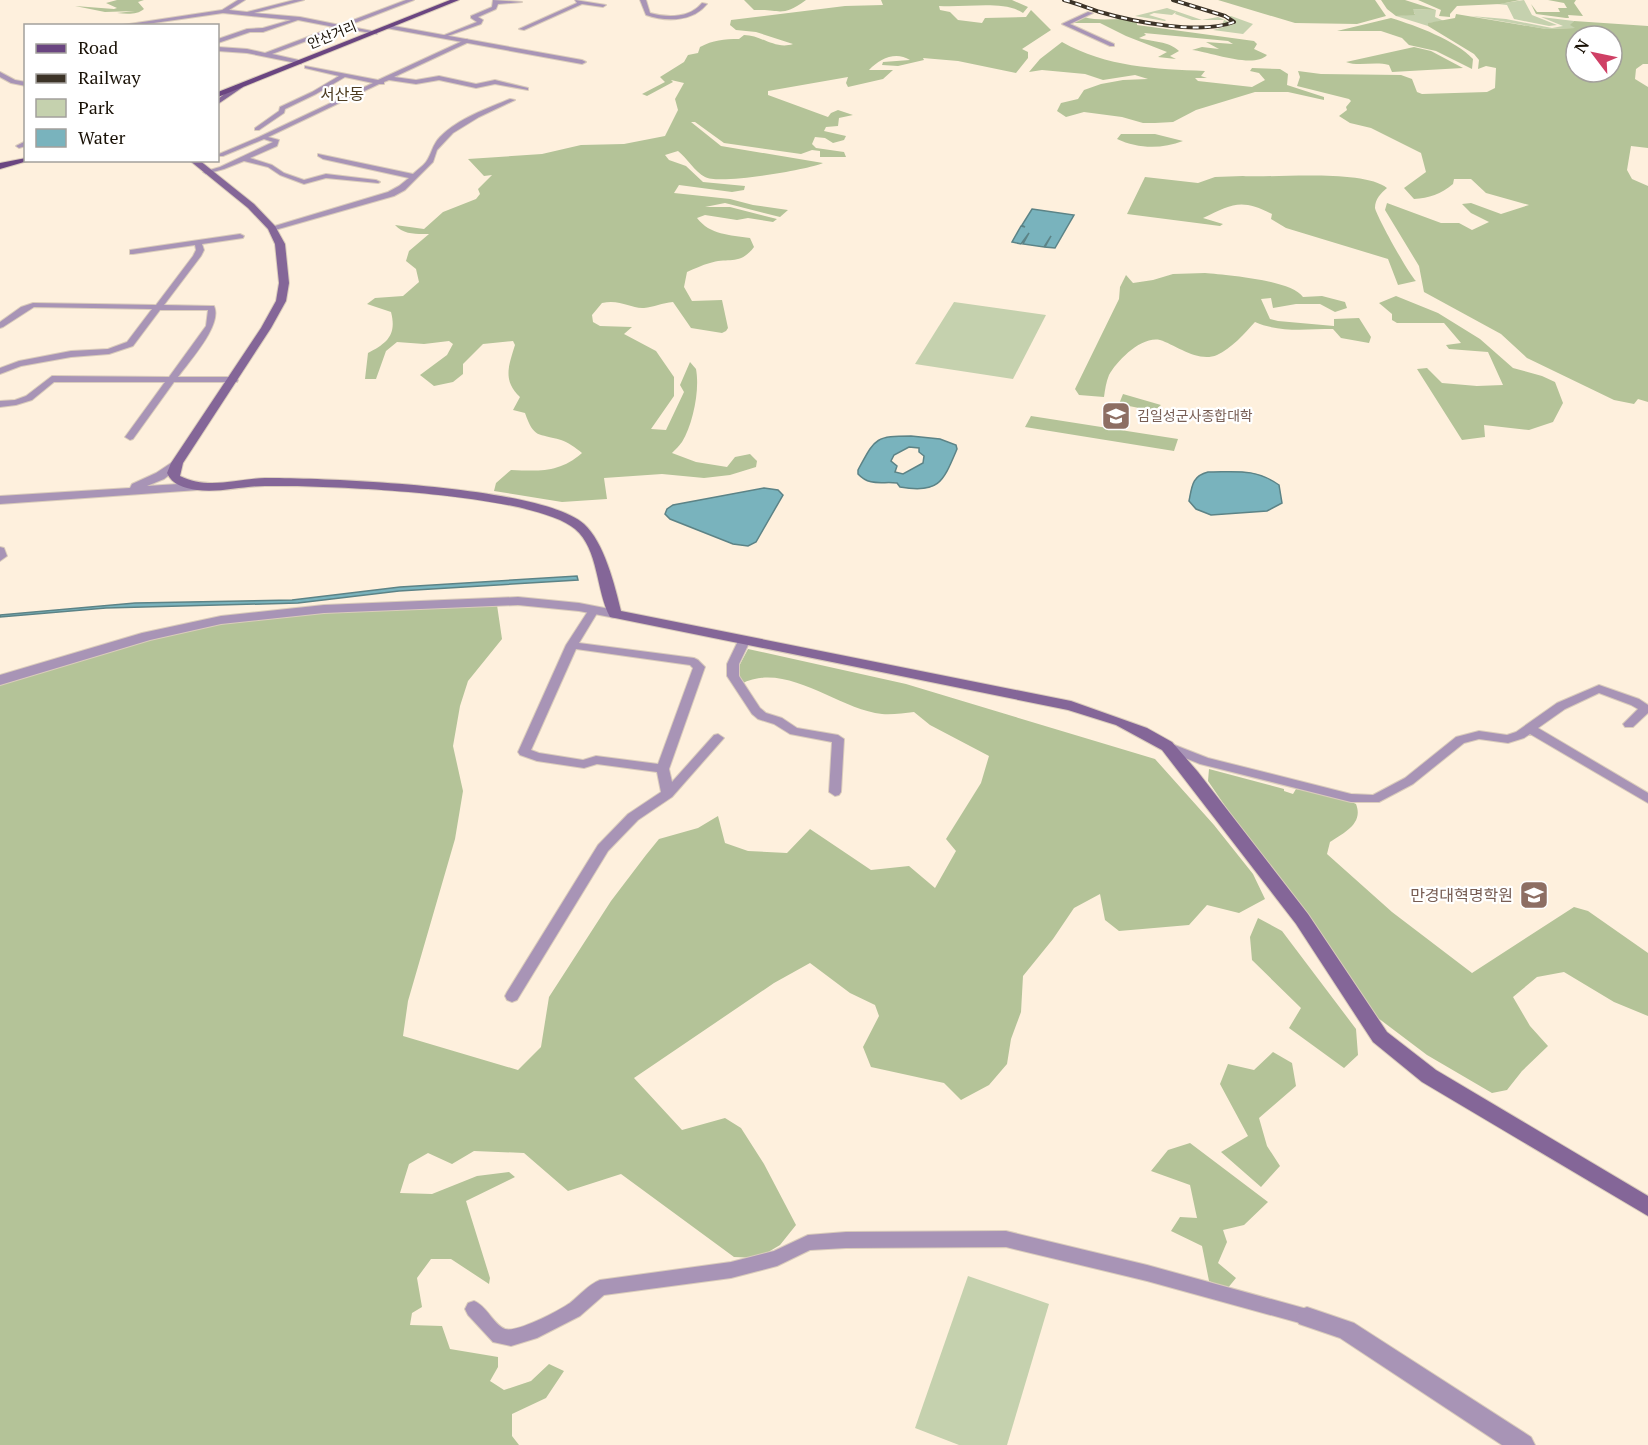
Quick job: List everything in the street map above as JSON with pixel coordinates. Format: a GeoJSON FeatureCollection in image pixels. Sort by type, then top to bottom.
{"type":"FeatureCollection","features":[{"type":"Feature","properties":{"kind":"main road","name":"안산거리"},"geometry":{"type":"LineString","coordinates":[[219,96],[304,65],[388,27],[456,0]]}},
{"type":"Feature","properties":{"kind":"main road"},"geometry":{"type":"LineString","coordinates":[[219,101],[239,87]]}},
{"type":"Feature","properties":{"kind":"main road"},"geometry":{"type":"LineString","coordinates":[[0,166],[24,161]]}},
{"type":"Feature","properties":{"kind":"main road"},"geometry":{"type":"LineString","coordinates":[[195,162],[251,206],[272,228],[280,244],[284,282],[281,301],[234,380],[177,463],[173,473],[175,478],[194,487],[287,482],[452,494],[533,507],[555,513],[580,527],[606,577],[615,614],[1071,706],[1142,731],[1167,746],[1192,776],[1302,919],[1380,1037],[1429,1076],[1648,1207]]}},
{"type":"Feature","properties":{"kind":"street"},"geometry":{"type":"LineString","coordinates":[[223,11],[242,0]]}},
{"type":"Feature","properties":{"kind":"street"},"geometry":{"type":"LineString","coordinates":[[246,14],[268,6],[300,0]]}},
{"type":"Feature","properties":{"kind":"street"},"geometry":{"type":"LineString","coordinates":[[265,55],[411,0]]}},
{"type":"Feature","properties":{"kind":"street"},"geometry":{"type":"LineString","coordinates":[[643,0],[648,14],[654,16],[691,15],[698,12],[704,4]]}},
{"type":"Feature","properties":{"kind":"street"},"geometry":{"type":"LineString","coordinates":[[522,29],[580,1],[603,5]]}},
{"type":"Feature","properties":{"kind":"street"},"geometry":{"type":"LineString","coordinates":[[444,37],[477,24],[481,21],[473,17],[497,5],[519,2]]}},
{"type":"Feature","properties":{"kind":"street"},"geometry":{"type":"LineString","coordinates":[[132,24],[223,11],[300,19],[375,33]]}},
{"type":"Feature","properties":{"kind":"street"},"geometry":{"type":"LineString","coordinates":[[1090,13],[1065,24],[1112,45]]}},
{"type":"Feature","properties":{"kind":"street"},"geometry":{"type":"LineString","coordinates":[[219,41],[249,30],[263,30],[300,19]]}},
{"type":"Feature","properties":{"kind":"street"},"geometry":{"type":"LineString","coordinates":[[388,27],[582,62]]}},
{"type":"Feature","properties":{"kind":"street"},"geometry":{"type":"LineString","coordinates":[[221,155],[382,83],[467,41]]}},
{"type":"Feature","properties":{"kind":"street"},"geometry":{"type":"LineString","coordinates":[[219,49],[265,55],[382,83]]}},
{"type":"Feature","properties":{"kind":"street"},"geometry":{"type":"LineString","coordinates":[[0,74],[14,82],[24,84]]}},
{"type":"Feature","properties":{"kind":"street"},"geometry":{"type":"LineString","coordinates":[[256,129],[282,112],[282,108],[345,75]]}},
{"type":"Feature","properties":{"kind":"street"},"geometry":{"type":"LineString","coordinates":[[391,78],[416,82],[439,78],[476,86],[495,82],[526,89]]}},
{"type":"Feature","properties":{"kind":"street"},"geometry":{"type":"LineString","coordinates":[[314,93],[350,97]]}},
{"type":"Feature","properties":{"kind":"street"},"geometry":{"type":"LineString","coordinates":[[272,228],[379,199],[402,188],[431,161],[432,152],[444,136],[473,116],[512,100]]}},
{"type":"Feature","properties":{"kind":"street"},"geometry":{"type":"LineString","coordinates":[[273,118],[310,115]]}},
{"type":"Feature","properties":{"kind":"street"},"geometry":{"type":"LineString","coordinates":[[206,172],[245,159],[275,145],[277,141],[264,137]]}},
{"type":"Feature","properties":{"kind":"street"},"geometry":{"type":"LineString","coordinates":[[238,148],[257,153]]}},
{"type":"Feature","properties":{"kind":"street"},"geometry":{"type":"LineString","coordinates":[[321,156],[415,177]]}},
{"type":"Feature","properties":{"kind":"street"},"geometry":{"type":"LineString","coordinates":[[245,159],[270,166],[282,174],[304,182],[326,176],[376,182]]}},
{"type":"Feature","properties":{"kind":"street"},"geometry":{"type":"LineString","coordinates":[[133,252],[240,236]]}},
{"type":"Feature","properties":{"kind":"street"},"geometry":{"type":"LineString","coordinates":[[0,371],[19,364],[71,354],[123,348],[130,344],[197,256],[200,250],[198,242]]}},
{"type":"Feature","properties":{"kind":"street"},"geometry":{"type":"LineString","coordinates":[[0,325],[9,321],[23,308],[33,305],[212,308],[210,326],[130,437]]}},
{"type":"Feature","properties":{"kind":"street"},"geometry":{"type":"LineString","coordinates":[[0,404],[14,404],[28,400],[52,379],[234,380]]}},
{"type":"Feature","properties":{"kind":"street"},"geometry":{"type":"LineString","coordinates":[[125,491],[160,476],[177,463]]}},
{"type":"Feature","properties":{"kind":"street"},"geometry":{"type":"LineString","coordinates":[[0,500],[194,487]]}},
{"type":"Feature","properties":{"kind":"street"},"geometry":{"type":"LineString","coordinates":[[0,550],[0,558]]}},
{"type":"Feature","properties":{"kind":"street"},"geometry":{"type":"LineString","coordinates":[[0,680],[147,636],[221,620],[324,609],[498,601],[518,601],[615,614]]}},
{"type":"Feature","properties":{"kind":"street"},"geometry":{"type":"LineString","coordinates":[[594,610],[572,645],[524,752],[537,758],[584,764],[596,760],[663,769]]}},
{"type":"Feature","properties":{"kind":"street"},"geometry":{"type":"LineString","coordinates":[[744,641],[733,664],[733,676],[756,711],[794,731],[838,739],[835,792]]}},
{"type":"Feature","properties":{"kind":"street"},"geometry":{"type":"LineString","coordinates":[[572,645],[694,662],[699,667],[663,769],[669,794]]}},
{"type":"Feature","properties":{"kind":"street"},"geometry":{"type":"LineString","coordinates":[[1167,746],[1204,760],[1351,798],[1375,799],[1409,781],[1460,740],[1479,735],[1508,739],[1530,728],[1561,705],[1599,689],[1635,702],[1645,710],[1629,724]]}},
{"type":"Feature","properties":{"kind":"street"},"geometry":{"type":"LineString","coordinates":[[1530,728],[1648,799]]}},
{"type":"Feature","properties":{"kind":"street"},"geometry":{"type":"LineString","coordinates":[[512,996],[603,848],[633,817],[669,794],[718,738]]}},
{"type":"Feature","properties":{"kind":"street"},"geometry":{"type":"LineString","coordinates":[[474,1309],[499,1336],[511,1338],[531,1332],[574,1310],[600,1288],[731,1270],[777,1258],[808,1243],[846,1240],[1006,1239],[1148,1273],[1346,1330],[1523,1445]]}},
{"type":"Feature","properties":{"kind":"green space"},"geometry":{"type":"Polygon","coordinates":[[[117,0],[144,0],[138,2],[144,9],[124,14],[117,13],[135,11],[105,12],[75,6],[114,9],[117,8],[106,3],[117,0]]]}},
{"type":"Feature","properties":{"kind":"green space"},"geometry":{"type":"Polygon","coordinates":[[[744,0],[806,0],[791,9],[781,11],[754,10],[744,0]]]}},
{"type":"Feature","properties":{"kind":"green space"},"geometry":{"type":"Polygon","coordinates":[[[881,0],[1012,0],[1028,7],[1023,13],[1015,9],[995,6],[939,6],[940,10],[950,12],[958,20],[982,23],[985,18],[1026,17],[1031,10],[1051,30],[1022,49],[1028,52],[1028,58],[1016,73],[958,61],[923,58],[924,60],[898,66],[882,65],[883,62],[910,60],[893,56],[869,70],[893,70],[883,79],[848,87],[846,83],[848,77],[768,91],[768,95],[828,117],[838,110],[853,115],[839,118],[838,126],[826,127],[824,131],[846,136],[844,140],[833,143],[825,138],[815,137],[812,144],[816,148],[844,152],[846,157],[820,157],[820,151],[812,150],[801,154],[724,143],[695,122],[691,122],[721,146],[823,163],[763,176],[713,179],[701,175],[678,151],[665,155],[669,160],[686,166],[703,182],[745,186],[744,190],[732,192],[679,185],[674,193],[730,199],[788,210],[780,217],[725,203],[705,207],[730,207],[777,219],[773,222],[748,218],[737,220],[705,215],[697,218],[714,231],[750,238],[754,247],[739,259],[716,261],[687,272],[684,287],[692,301],[722,300],[728,328],[726,331],[722,333],[691,328],[673,302],[644,308],[615,302],[602,303],[592,315],[593,322],[600,326],[632,327],[624,334],[656,351],[674,377],[674,396],[651,429],[666,430],[684,392],[680,385],[690,362],[696,369],[697,387],[692,417],[686,435],[672,453],[696,462],[727,467],[735,457],[750,454],[757,461],[756,467],[730,475],[704,478],[662,474],[604,478],[607,499],[562,502],[494,491],[496,483],[511,470],[549,469],[574,460],[582,453],[564,441],[538,434],[531,427],[525,413],[513,410],[520,397],[514,391],[509,378],[509,366],[515,345],[513,341],[483,344],[463,364],[463,374],[453,382],[434,386],[420,375],[447,355],[453,344],[449,341],[424,344],[397,342],[386,351],[376,379],[365,379],[368,353],[385,342],[393,327],[391,312],[367,304],[375,298],[403,296],[419,282],[416,269],[406,261],[409,251],[429,234],[407,232],[395,225],[424,229],[443,212],[476,199],[480,194],[478,189],[492,175],[484,176],[468,159],[542,154],[581,145],[624,144],[665,136],[678,110],[675,99],[684,83],[671,80],[673,82],[647,96],[642,94],[665,82],[660,77],[684,62],[688,55],[698,53],[700,47],[709,43],[739,39],[744,35],[774,44],[793,44],[756,32],[736,30],[730,25],[731,20],[845,6],[883,5],[881,0]]]}},
{"type":"Feature","properties":{"kind":"green space"},"geometry":{"type":"Polygon","coordinates":[[[1218,0],[1375,0],[1386,16],[1357,24],[1295,23],[1218,0]]]}},
{"type":"Feature","properties":{"kind":"green space"},"geometry":{"type":"Polygon","coordinates":[[[1381,0],[1405,0],[1436,10],[1413,9],[1415,15],[1396,16],[1381,0]]]}},
{"type":"Feature","properties":{"kind":"green space"},"geometry":{"type":"Polygon","coordinates":[[[1418,0],[1520,0],[1500,4],[1457,6],[1450,17],[1439,16],[1441,10],[1418,0]]]}},
{"type":"Feature","properties":{"kind":"green space"},"geometry":{"type":"Polygon","coordinates":[[[1524,0],[1532,15],[1557,25],[1549,26],[1514,19],[1507,5],[1497,4],[1524,0]]]}},
{"type":"Feature","properties":{"kind":"green space"},"geometry":{"type":"Polygon","coordinates":[[[1548,0],[1576,0],[1574,3],[1583,16],[1568,15],[1569,18],[1566,18],[1536,14],[1531,4],[1537,12],[1560,12],[1558,8],[1567,8],[1564,3],[1548,0]]]}},
{"type":"Feature","properties":{"kind":"green space"},"geometry":{"type":"Polygon","coordinates":[[[1167,8],[1202,20],[1192,20],[1175,14],[1176,12],[1172,15],[1154,13],[1149,15],[1165,21],[1135,16],[1167,8]]]}},
{"type":"Feature","properties":{"kind":"green space"},"geometry":{"type":"Polygon","coordinates":[[[1412,9],[1436,10],[1435,17],[1444,21],[1429,23],[1428,26],[1396,16],[1415,14],[1412,9]]]}},
{"type":"Feature","properties":{"kind":"green space"},"geometry":{"type":"Polygon","coordinates":[[[1456,14],[1546,29],[1564,28],[1564,84],[1624,84],[1624,24],[1648,26],[1648,64],[1643,64],[1636,69],[1635,79],[1648,87],[1648,148],[1631,146],[1627,170],[1632,179],[1648,186],[1648,402],[1638,399],[1634,404],[1614,400],[1527,358],[1501,334],[1424,292],[1419,266],[1385,210],[1387,203],[1441,223],[1459,223],[1472,230],[1489,222],[1471,213],[1462,204],[1471,203],[1501,214],[1529,205],[1486,193],[1471,179],[1454,179],[1453,184],[1439,193],[1414,199],[1404,188],[1426,172],[1421,153],[1371,128],[1350,123],[1339,116],[1347,110],[1346,107],[1351,101],[1349,99],[1297,86],[1300,77],[1298,71],[1321,74],[1401,75],[1412,79],[1417,92],[1422,94],[1487,92],[1495,88],[1496,68],[1486,66],[1478,69],[1479,60],[1474,54],[1428,26],[1428,23],[1455,18],[1456,14]]]}},
{"type":"Feature","properties":{"kind":"green space"},"geometry":{"type":"Polygon","coordinates":[[[1229,16],[1253,24],[1243,34],[1213,30],[1234,24],[1232,18],[1232,22],[1224,18],[1229,16]]]}},
{"type":"Feature","properties":{"kind":"green space"},"geometry":{"type":"Polygon","coordinates":[[[1471,16],[1506,19],[1552,28],[1563,26],[1541,17],[1574,21],[1572,24],[1564,24],[1564,28],[1546,29],[1471,16]]]}},
{"type":"Feature","properties":{"kind":"green space"},"geometry":{"type":"Polygon","coordinates":[[[1084,17],[1130,20],[1137,21],[1137,25],[1254,41],[1257,44],[1254,49],[1267,55],[1261,59],[1242,60],[1192,50],[1202,47],[1219,49],[1206,42],[1233,44],[1228,41],[1144,33],[1146,35],[1139,38],[1165,44],[1179,51],[1170,56],[1176,59],[1158,57],[1167,52],[1100,23],[1070,23],[1084,17]]]}},
{"type":"Feature","properties":{"kind":"green space"},"geometry":{"type":"Polygon","coordinates":[[[1218,17],[1229,22],[1224,25],[1218,26],[1214,25],[1222,25],[1224,20],[1202,20],[1218,17]]]}},
{"type":"Feature","properties":{"kind":"green space"},"geometry":{"type":"Polygon","coordinates":[[[1391,18],[1424,29],[1456,46],[1473,59],[1472,69],[1436,51],[1409,45],[1402,38],[1381,31],[1337,31],[1391,18]]]}},
{"type":"Feature","properties":{"kind":"green space"},"geometry":{"type":"Polygon","coordinates":[[[1574,21],[1618,24],[1571,24],[1574,21]]]}},
{"type":"Feature","properties":{"kind":"green space"},"geometry":{"type":"Polygon","coordinates":[[[1062,42],[1114,62],[1150,68],[1205,71],[1201,76],[1207,78],[1195,78],[1198,81],[1252,87],[1265,80],[1259,73],[1250,71],[1252,68],[1280,69],[1288,74],[1287,85],[1324,97],[1324,100],[1288,92],[1255,92],[1196,110],[1173,122],[1143,123],[1122,117],[1084,112],[1066,117],[1057,111],[1061,103],[1078,99],[1084,90],[1123,80],[1148,79],[1135,75],[1103,80],[1085,74],[1042,70],[1029,72],[1040,59],[1062,42]]]}},
{"type":"Feature","properties":{"kind":"green space"},"geometry":{"type":"Polygon","coordinates":[[[1414,47],[1431,51],[1463,68],[1392,72],[1389,65],[1346,62],[1414,47]]]}},
{"type":"Feature","properties":{"kind":"green space"},"geometry":{"type":"Polygon","coordinates":[[[1121,134],[1155,134],[1183,141],[1158,147],[1142,146],[1117,139],[1121,134]]]}},
{"type":"Feature","properties":{"kind":"green space"},"geometry":{"type":"Polygon","coordinates":[[[1339,176],[1375,182],[1387,188],[1377,199],[1375,208],[1393,245],[1416,281],[1398,285],[1388,259],[1286,228],[1271,219],[1272,214],[1252,206],[1229,206],[1203,218],[1223,224],[1220,226],[1127,214],[1145,177],[1198,183],[1215,177],[1339,176]]]}},
{"type":"Feature","properties":{"kind":"green space"},"geometry":{"type":"Polygon","coordinates":[[[1205,273],[1273,282],[1296,291],[1303,297],[1322,296],[1345,302],[1347,308],[1335,312],[1320,304],[1296,304],[1273,308],[1271,298],[1261,299],[1270,319],[1278,321],[1334,326],[1334,319],[1359,318],[1371,337],[1369,343],[1341,338],[1333,329],[1284,329],[1255,322],[1227,349],[1210,357],[1195,355],[1160,340],[1153,340],[1130,351],[1118,363],[1109,375],[1104,397],[1079,395],[1075,389],[1119,299],[1120,287],[1126,275],[1133,283],[1173,274],[1205,273]]]}},
{"type":"Feature","properties":{"kind":"green space"},"geometry":{"type":"Polygon","coordinates":[[[1396,296],[1438,313],[1480,339],[1513,368],[1555,382],[1563,403],[1553,422],[1529,430],[1484,425],[1485,437],[1462,440],[1417,369],[1427,368],[1442,383],[1477,386],[1503,385],[1488,352],[1449,349],[1446,345],[1461,343],[1444,323],[1397,323],[1392,320],[1392,314],[1379,303],[1396,296]]]}},
{"type":"Feature","properties":{"kind":"green space"},"geometry":{"type":"Polygon","coordinates":[[[954,302],[1046,315],[1013,379],[915,364],[954,302]]]}},
{"type":"Feature","properties":{"kind":"green space"},"geometry":{"type":"Polygon","coordinates":[[[1123,394],[1161,405],[1154,411],[1119,404],[1123,394]]]}},
{"type":"Feature","properties":{"kind":"green space"},"geometry":{"type":"Polygon","coordinates":[[[1031,416],[1178,439],[1174,451],[1025,427],[1031,416]]]}},
{"type":"Feature","properties":{"kind":"green space"},"geometry":{"type":"Polygon","coordinates":[[[497,605],[502,639],[468,681],[460,706],[453,746],[463,791],[455,839],[408,1001],[403,1036],[518,1070],[541,1047],[549,997],[611,901],[646,855],[659,839],[698,828],[718,816],[725,843],[748,851],[787,853],[810,829],[871,870],[909,866],[935,888],[956,851],[946,839],[981,783],[989,756],[930,725],[914,712],[882,714],[865,710],[812,688],[776,678],[758,678],[741,684],[738,668],[748,649],[906,684],[1155,759],[1214,825],[1253,874],[1265,899],[1239,913],[1207,905],[1189,925],[1119,931],[1105,920],[1100,894],[1074,908],[1023,976],[1021,1012],[1011,1039],[1007,1064],[989,1085],[961,1100],[944,1083],[871,1067],[863,1047],[879,1016],[875,1005],[850,993],[810,963],[774,983],[634,1078],[682,1130],[725,1118],[741,1128],[764,1164],[796,1225],[780,1245],[758,1258],[734,1257],[621,1174],[568,1191],[524,1153],[474,1151],[452,1164],[428,1153],[409,1164],[400,1193],[432,1194],[477,1176],[509,1172],[515,1177],[466,1201],[490,1278],[489,1284],[451,1259],[431,1259],[417,1278],[422,1307],[412,1313],[410,1325],[442,1326],[450,1349],[498,1357],[498,1367],[490,1381],[504,1390],[531,1381],[549,1364],[564,1371],[546,1398],[512,1414],[512,1436],[519,1445],[0,1445],[0,684],[174,633],[233,622],[332,612],[497,605]]]}},
{"type":"Feature","properties":{"kind":"green space"},"geometry":{"type":"Polygon","coordinates":[[[1209,769],[1284,789],[1293,794],[1296,789],[1343,798],[1356,804],[1358,811],[1355,822],[1330,842],[1327,854],[1392,912],[1472,973],[1574,907],[1588,911],[1648,953],[1648,1016],[1614,1002],[1564,972],[1537,977],[1513,997],[1530,1026],[1548,1046],[1522,1071],[1507,1090],[1492,1093],[1427,1055],[1378,1018],[1258,854],[1208,781],[1209,769]]]}},
{"type":"Feature","properties":{"kind":"green space"},"geometry":{"type":"Polygon","coordinates":[[[1258,918],[1282,931],[1356,1029],[1358,1055],[1344,1068],[1289,1028],[1301,1008],[1252,960],[1250,937],[1258,918]]]}},
{"type":"Feature","properties":{"kind":"green space"},"geometry":{"type":"Polygon","coordinates":[[[1273,1052],[1292,1063],[1296,1086],[1259,1118],[1267,1146],[1280,1166],[1261,1187],[1221,1152],[1248,1136],[1220,1084],[1228,1064],[1254,1070],[1273,1052]]]}},
{"type":"Feature","properties":{"kind":"green space"},"geometry":{"type":"Polygon","coordinates":[[[1190,1143],[1268,1202],[1244,1225],[1223,1230],[1227,1242],[1218,1263],[1236,1278],[1227,1289],[1209,1281],[1202,1246],[1171,1231],[1180,1217],[1197,1218],[1190,1185],[1151,1171],[1168,1150],[1190,1143]]]}},
{"type":"Feature","properties":{"kind":"green space"},"geometry":{"type":"Polygon","coordinates":[[[968,1276],[1049,1304],[1007,1445],[959,1445],[915,1428],[968,1276]]]}},
{"type":"Feature","properties":{"kind":"water"},"geometry":{"type":"Polygon","coordinates":[[[1032,209],[1074,215],[1055,248],[1045,247],[1051,236],[1044,247],[1023,244],[1029,233],[1021,244],[1012,242],[1021,226],[1025,227],[1022,225],[1032,209]]]}},
{"type":"Feature","properties":{"kind":"water"},"geometry":{"type":"Polygon","coordinates":[[[911,436],[940,439],[956,445],[957,449],[948,470],[938,483],[923,489],[913,489],[900,487],[897,483],[867,481],[858,474],[868,452],[877,441],[890,437],[911,436]],[[909,447],[894,455],[891,461],[897,466],[895,472],[903,474],[923,463],[924,456],[919,452],[919,448],[909,447]]]}},
{"type":"Feature","properties":{"kind":"water"},"geometry":{"type":"Polygon","coordinates":[[[1208,472],[1245,472],[1262,476],[1279,485],[1282,503],[1267,511],[1211,515],[1196,509],[1189,501],[1192,486],[1199,476],[1208,472]]]}},
{"type":"Feature","properties":{"kind":"water"},"geometry":{"type":"Polygon","coordinates":[[[764,488],[778,490],[783,495],[756,542],[748,546],[733,544],[670,519],[665,514],[667,509],[673,505],[764,488]]]}},
{"type":"Feature","properties":{"kind":"water"},"geometry":{"type":"Polygon","coordinates":[[[577,576],[578,580],[399,591],[298,603],[106,608],[0,617],[0,615],[135,603],[292,600],[400,587],[577,576]]]}},
{"type":"Feature","properties":{"kind":"railway"},"geometry":{"type":"LineString","coordinates":[[1064,0],[1114,16],[1167,26],[1204,27],[1234,22],[1225,16],[1173,0]]}},
{"type":"Feature","properties":{"kind":"place","name":"김일성군사종합대학"},"geometry":{"type":"Point","coordinates":[1116,416]}},
{"type":"Feature","properties":{"kind":"place","name":"만경대혁명학원"},"geometry":{"type":"Point","coordinates":[1534,895]}},
{"type":"Feature","properties":{"kind":"district","name":"서산동"},"geometry":{"type":"Point","coordinates":[342,94]}}]}
